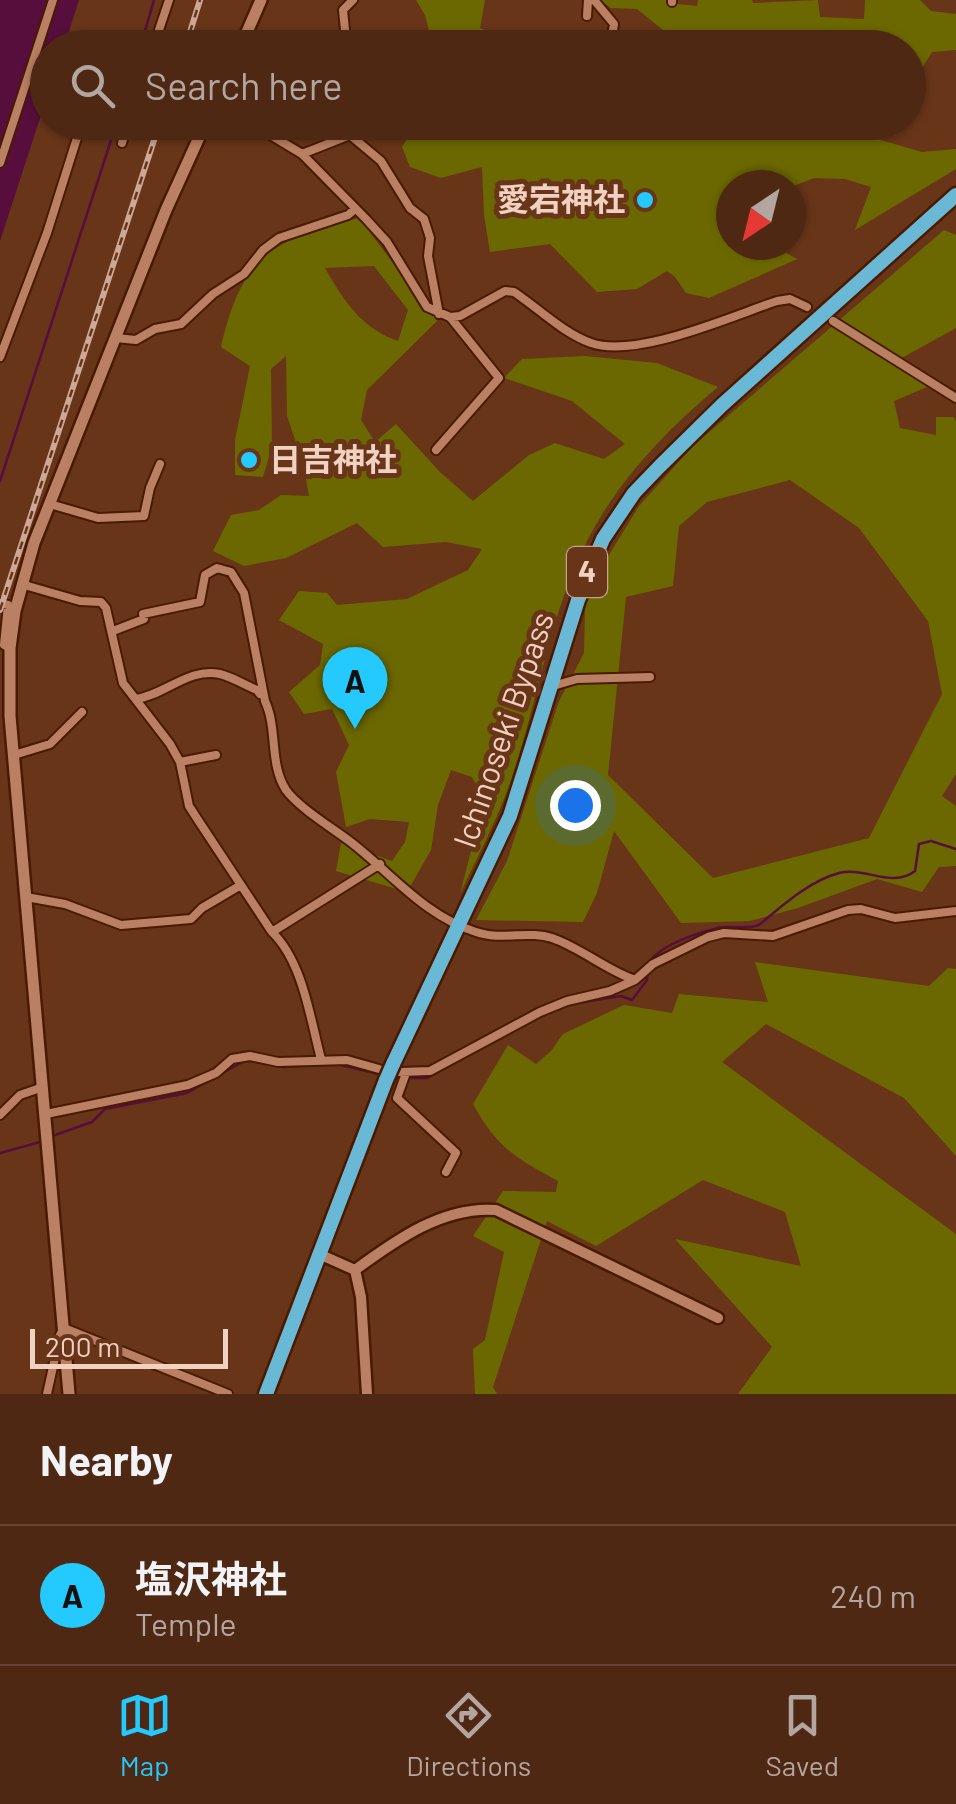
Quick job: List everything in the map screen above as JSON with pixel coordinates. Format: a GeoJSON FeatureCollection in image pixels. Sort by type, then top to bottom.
{"type":"FeatureCollection","features":[{"type":"Feature","properties":{"kind":"highway","name":"Ichinoseki Bypass"},"geometry":{"type":"LineString","coordinates":[[266,1394],[393,1072],[510,816],[589,568],[603,539],[634,493],[722,405],[956,195]]}},
{"type":"Feature","properties":{"kind":"main road"},"geometry":{"type":"LineString","coordinates":[[248,30],[261,0]]}},
{"type":"Feature","properties":{"kind":"main road"},"geometry":{"type":"LineString","coordinates":[[70,1394],[14,755],[10,648],[21,584],[50,504],[166,210],[198,140]]}},
{"type":"Feature","properties":{"kind":"street"},"geometry":{"type":"LineString","coordinates":[[43,30],[53,0]]}},
{"type":"Feature","properties":{"kind":"street"},"geometry":{"type":"LineString","coordinates":[[159,30],[169,0]]}},
{"type":"Feature","properties":{"kind":"street"},"geometry":{"type":"LineString","coordinates":[[345,30],[343,10],[354,0]]}},
{"type":"Feature","properties":{"kind":"street"},"geometry":{"type":"LineString","coordinates":[[588,16],[591,0]]}},
{"type":"Feature","properties":{"kind":"street"},"geometry":{"type":"LineString","coordinates":[[591,0],[614,24],[613,30]]}},
{"type":"Feature","properties":{"kind":"street"},"geometry":{"type":"LineString","coordinates":[[0,163],[30,71]]}},
{"type":"Feature","properties":{"kind":"street"},"geometry":{"type":"LineString","coordinates":[[0,357],[48,233],[76,140]]}},
{"type":"Feature","properties":{"kind":"street"},"geometry":{"type":"LineString","coordinates":[[279,140],[302,154],[387,242],[427,307],[440,314],[460,316],[506,291],[514,292],[586,342],[614,347],[671,338],[777,300],[790,299],[807,306]]}},
{"type":"Feature","properties":{"kind":"street"},"geometry":{"type":"LineString","coordinates":[[302,154],[337,140]]}},
{"type":"Feature","properties":{"kind":"street"},"geometry":{"type":"LineString","coordinates":[[356,140],[380,161],[410,208],[424,219],[440,314]]}},
{"type":"Feature","properties":{"kind":"street"},"geometry":{"type":"LineString","coordinates":[[116,338],[136,340],[181,324],[206,299],[244,274],[278,238],[348,215],[355,209]]}},
{"type":"Feature","properties":{"kind":"street"},"geometry":{"type":"LineString","coordinates":[[436,450],[499,378],[450,317]]}},
{"type":"Feature","properties":{"kind":"street"},"geometry":{"type":"LineString","coordinates":[[832,320],[956,398]]}},
{"type":"Feature","properties":{"kind":"street"},"geometry":{"type":"LineString","coordinates":[[50,504],[98,518],[144,516],[160,464]]}},
{"type":"Feature","properties":{"kind":"street"},"geometry":{"type":"LineString","coordinates":[[112,631],[144,619],[143,614],[200,602],[205,575],[222,567],[231,572],[244,593],[265,701]]}},
{"type":"Feature","properties":{"kind":"street"},"geometry":{"type":"LineString","coordinates":[[21,584],[80,601],[100,602],[106,608],[123,683],[180,762],[189,806],[272,932],[284,943],[321,1058]]}},
{"type":"Feature","properties":{"kind":"street"},"geometry":{"type":"LineString","coordinates":[[0,603],[8,605],[4,645],[10,648]]}},
{"type":"Feature","properties":{"kind":"street"},"geometry":{"type":"LineString","coordinates":[[136,699],[148,698],[196,674],[219,674],[257,690],[273,718],[276,760],[288,793],[380,864],[412,898],[458,926],[508,938],[543,935],[557,939],[634,980]]}},
{"type":"Feature","properties":{"kind":"street"},"geometry":{"type":"LineString","coordinates":[[553,686],[577,679],[650,677]]}},
{"type":"Feature","properties":{"kind":"street"},"geometry":{"type":"LineString","coordinates":[[14,755],[50,744],[82,712]]}},
{"type":"Feature","properties":{"kind":"street"},"geometry":{"type":"LineString","coordinates":[[180,762],[216,755]]}},
{"type":"Feature","properties":{"kind":"street"},"geometry":{"type":"LineString","coordinates":[[272,932],[380,864]]}},
{"type":"Feature","properties":{"kind":"street"},"geometry":{"type":"LineString","coordinates":[[26,897],[66,904],[121,925],[192,918],[241,885]]}},
{"type":"Feature","properties":{"kind":"street"},"geometry":{"type":"LineString","coordinates":[[46,1114],[188,1085],[216,1073],[232,1059],[250,1056],[278,1062],[347,1060],[393,1072],[430,1072],[540,1012],[634,980],[651,966],[708,937],[724,933],[774,936],[848,910],[861,909],[896,918],[956,912]]}},
{"type":"Feature","properties":{"kind":"street"},"geometry":{"type":"LineString","coordinates":[[393,1072],[397,1098],[456,1153],[446,1172]]}},
{"type":"Feature","properties":{"kind":"street"},"geometry":{"type":"LineString","coordinates":[[0,1114],[20,1095],[43,1087]]}},
{"type":"Feature","properties":{"kind":"street"},"geometry":{"type":"LineString","coordinates":[[354,1270],[435,1220],[465,1212],[496,1210],[718,1318]]}},
{"type":"Feature","properties":{"kind":"street"},"geometry":{"type":"LineString","coordinates":[[319,1254],[354,1270]]}},
{"type":"Feature","properties":{"kind":"street"},"geometry":{"type":"LineString","coordinates":[[354,1270],[361,1296],[367,1394]]}},
{"type":"Feature","properties":{"kind":"street"},"geometry":{"type":"LineString","coordinates":[[47,1394],[64,1328],[228,1394]]}},
{"type":"Feature","properties":{"kind":"shaded area"},"geometry":{"type":"Polygon","coordinates":[[[0,0],[79,0],[69,30],[30,30],[33,140],[0,241],[0,0]]]}},
{"type":"Feature","properties":{"kind":"shaded area"},"geometry":{"type":"Polygon","coordinates":[[[416,0],[485,0],[480,28],[485,30],[429,30],[416,0]]]}},
{"type":"Feature","properties":{"kind":"shaded area"},"geometry":{"type":"Polygon","coordinates":[[[600,0],[676,0],[677,4],[697,6],[698,0],[818,0],[820,17],[864,19],[865,0],[920,0],[931,11],[956,14],[956,50],[932,52],[926,62],[926,30],[663,30],[637,9],[611,8],[600,0]]]}},
{"type":"Feature","properties":{"kind":"shaded area"},"geometry":{"type":"Polygon","coordinates":[[[406,140],[881,140],[922,152],[956,149],[956,169],[855,230],[871,187],[845,179],[806,181],[806,170],[716,170],[716,260],[795,260],[709,298],[686,293],[667,271],[637,289],[597,292],[550,244],[490,252],[482,167],[441,178],[410,167],[402,147],[406,140]]]}},
{"type":"Feature","properties":{"kind":"shaded area"},"geometry":{"type":"Polygon","coordinates":[[[359,218],[437,321],[367,390],[361,420],[375,442],[396,424],[473,501],[529,455],[555,443],[604,459],[625,444],[572,401],[504,378],[522,359],[585,356],[657,363],[718,387],[644,459],[612,499],[586,543],[554,625],[510,784],[460,894],[484,800],[472,777],[451,770],[438,805],[431,850],[407,892],[336,871],[341,843],[392,861],[405,842],[409,822],[370,819],[346,827],[336,772],[349,745],[332,709],[304,714],[289,692],[320,665],[323,644],[279,620],[299,591],[327,593],[337,605],[407,599],[468,570],[482,549],[446,542],[383,547],[357,523],[286,558],[244,566],[213,551],[231,515],[259,510],[281,495],[309,496],[287,416],[286,356],[271,369],[272,447],[263,477],[235,475],[235,440],[250,366],[221,347],[239,291],[265,256],[283,244],[359,218]],[[374,266],[325,268],[355,312],[385,336],[398,341],[408,310],[374,266]]]}},
{"type":"Feature","properties":{"kind":"shaded area"},"geometry":{"type":"Polygon","coordinates":[[[944,230],[956,235],[956,328],[898,360],[927,387],[894,401],[900,428],[936,435],[936,417],[954,417],[956,422],[956,774],[942,796],[956,806],[956,866],[939,867],[922,892],[877,879],[750,921],[681,923],[614,831],[597,893],[583,922],[476,920],[507,861],[559,701],[584,653],[585,606],[601,568],[639,506],[693,446],[944,230]],[[790,480],[707,502],[679,526],[673,586],[626,597],[608,775],[713,878],[869,838],[942,694],[928,621],[859,528],[790,480]]]}},
{"type":"Feature","properties":{"kind":"shaded area"},"geometry":{"type":"Polygon","coordinates":[[[755,962],[929,986],[948,968],[956,969],[956,1156],[904,1098],[766,1024],[722,1062],[956,1234],[956,1394],[738,1394],[772,1347],[675,1239],[801,1266],[785,1212],[703,1180],[596,1246],[547,1221],[493,1387],[497,1394],[475,1394],[473,1349],[485,1340],[504,1252],[473,1236],[503,1191],[556,1192],[558,1181],[509,1150],[490,1131],[473,1104],[508,1045],[536,1064],[563,1034],[624,1005],[672,1013],[679,994],[768,1002],[755,962]]]}},
{"type":"Feature","properties":{"kind":"waterway"},"geometry":{"type":"LineString","coordinates":[[145,30],[154,0]]}},
{"type":"Feature","properties":{"kind":"waterway"},"geometry":{"type":"LineString","coordinates":[[0,481],[111,140]]}},
{"type":"Feature","properties":{"kind":"waterway"},"geometry":{"type":"LineString","coordinates":[[647,966],[659,952],[689,937],[718,928],[759,925],[796,895],[828,877],[858,872],[897,878],[915,871],[919,844],[931,841],[956,849]]}},
{"type":"Feature","properties":{"kind":"waterway"},"geometry":{"type":"LineString","coordinates":[[577,1003],[621,996],[632,1000],[647,974]]}},
{"type":"Feature","properties":{"kind":"waterway"},"geometry":{"type":"LineString","coordinates":[[535,1019],[569,1004]]}},
{"type":"Feature","properties":{"kind":"waterway"},"geometry":{"type":"LineString","coordinates":[[395,1078],[427,1078],[480,1049]]}},
{"type":"Feature","properties":{"kind":"waterway"},"geometry":{"type":"LineString","coordinates":[[55,1135],[92,1122],[105,1109],[187,1093],[246,1060],[284,1067],[314,1065]]}},
{"type":"Feature","properties":{"kind":"waterway"},"geometry":{"type":"LineString","coordinates":[[337,1064],[383,1075]]}},
{"type":"Feature","properties":{"kind":"waterway"},"geometry":{"type":"LineString","coordinates":[[0,1153],[40,1142]]}},
{"type":"Feature","properties":{"kind":"railway"},"geometry":{"type":"LineString","coordinates":[[191,30],[200,0]]}},
{"type":"Feature","properties":{"kind":"railway"},"geometry":{"type":"LineString","coordinates":[[0,610],[154,140]]}},
{"type":"Feature","properties":{"kind":"place","name":"愛宕神社"},"geometry":{"type":"Point","coordinates":[645,200]}},
{"type":"Feature","properties":{"kind":"place","name":"日吉神社"},"geometry":{"type":"Point","coordinates":[249,460]}},
{"type":"Feature","properties":{"kind":"place","name":"塩沢神社"},"geometry":{"type":"Point","coordinates":[355,729]}}]}
